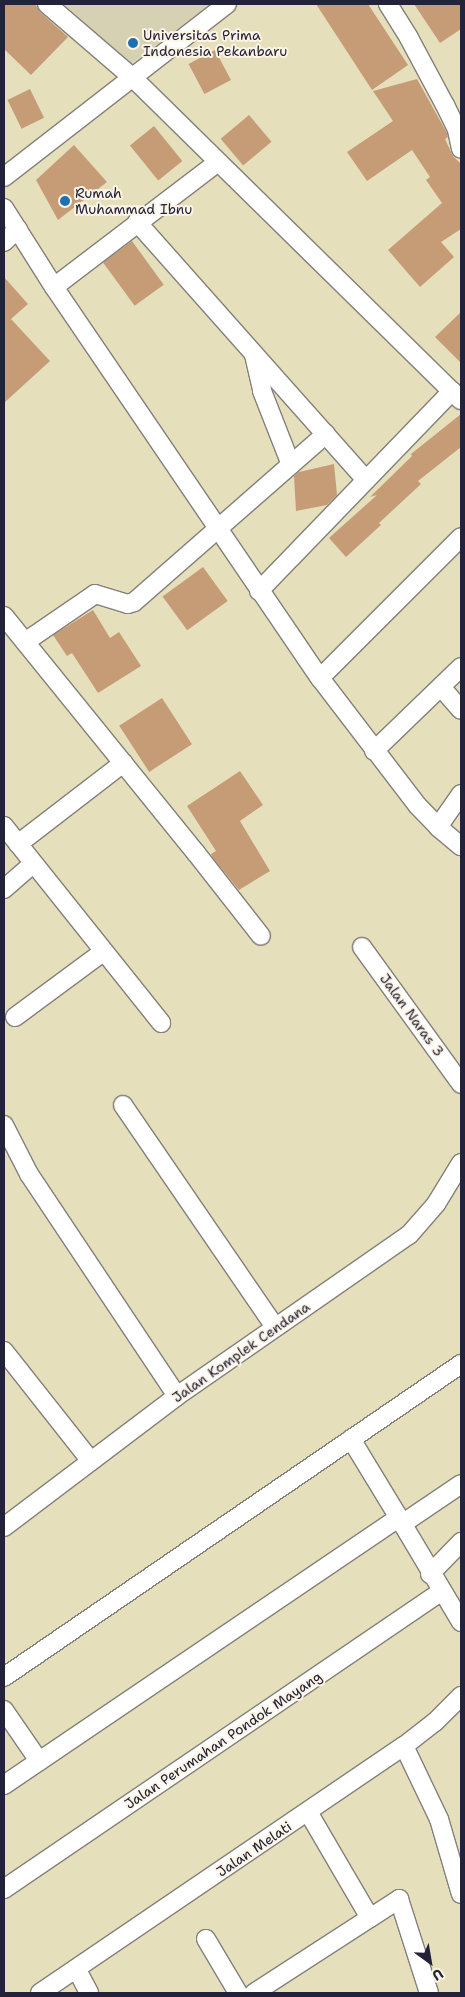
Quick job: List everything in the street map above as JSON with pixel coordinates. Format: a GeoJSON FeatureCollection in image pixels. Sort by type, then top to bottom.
{"type":"FeatureCollection","features":[{"type":"Feature","properties":{"kind":"street"},"geometry":{"type":"LineString","coordinates":[[46,4],[132,76],[457,396],[366,480],[259,591]]}},
{"type":"Feature","properties":{"kind":"street"},"geometry":{"type":"LineString","coordinates":[[4,177],[227,4]]}},
{"type":"Feature","properties":{"kind":"street"},"geometry":{"type":"LineString","coordinates":[[388,4],[410,38],[459,128],[461,149]]}},
{"type":"Feature","properties":{"kind":"street"},"geometry":{"type":"LineString","coordinates":[[54,287],[218,162]]}},
{"type":"Feature","properties":{"kind":"street"},"geometry":{"type":"LineString","coordinates":[[4,208],[54,287],[320,678],[374,751],[438,827],[461,846]]}},
{"type":"Feature","properties":{"kind":"street"},"geometry":{"type":"LineString","coordinates":[[137,222],[366,480]]}},
{"type":"Feature","properties":{"kind":"street"},"geometry":{"type":"LineString","coordinates":[[4,242],[18,230]]}},
{"type":"Feature","properties":{"kind":"street"},"geometry":{"type":"LineString","coordinates":[[254,354],[262,391],[291,465]]}},
{"type":"Feature","properties":{"kind":"street"},"geometry":{"type":"LineString","coordinates":[[24,642],[95,594],[128,604],[134,602],[326,434]]}},
{"type":"Feature","properties":{"kind":"street"},"geometry":{"type":"LineString","coordinates":[[320,678],[461,537]]}},
{"type":"Feature","properties":{"kind":"street"},"geometry":{"type":"LineString","coordinates":[[4,616],[261,936]]}},
{"type":"Feature","properties":{"kind":"street"},"geometry":{"type":"LineString","coordinates":[[374,751],[461,667]]}},
{"type":"Feature","properties":{"kind":"street"},"geometry":{"type":"LineString","coordinates":[[441,687],[461,710]]}},
{"type":"Feature","properties":{"kind":"street"},"geometry":{"type":"LineString","coordinates":[[18,844],[123,763]]}},
{"type":"Feature","properties":{"kind":"street"},"geometry":{"type":"LineString","coordinates":[[438,827],[461,794]]}},
{"type":"Feature","properties":{"kind":"street"},"geometry":{"type":"LineString","coordinates":[[4,826],[161,1023]]}},
{"type":"Feature","properties":{"kind":"street"},"geometry":{"type":"LineString","coordinates":[[4,888],[33,864]]}},
{"type":"Feature","properties":{"kind":"street","name":"Jalan Naras 3"},"geometry":{"type":"LineString","coordinates":[[362,947],[461,1084]]}},
{"type":"Feature","properties":{"kind":"street"},"geometry":{"type":"LineString","coordinates":[[15,1017],[103,952]]}},
{"type":"Feature","properties":{"kind":"street"},"geometry":{"type":"LineString","coordinates":[[123,1105],[275,1327]]}},
{"type":"Feature","properties":{"kind":"street"},"geometry":{"type":"LineString","coordinates":[[4,1125],[30,1174],[177,1396]]}},
{"type":"Feature","properties":{"kind":"street","name":"Jalan Komplek Cendana"},"geometry":{"type":"LineString","coordinates":[[4,1527],[177,1396],[409,1235],[436,1204],[461,1163]]}},
{"type":"Feature","properties":{"kind":"street"},"geometry":{"type":"LineString","coordinates":[[4,1351],[91,1461]]}},
{"type":"Feature","properties":{"kind":"street"},"geometry":{"type":"LineString","coordinates":[[4,1677],[461,1364]]}},
{"type":"Feature","properties":{"kind":"street"},"geometry":{"type":"LineString","coordinates":[[351,1439],[401,1521],[430,1574],[461,1622]]}},
{"type":"Feature","properties":{"kind":"street"},"geometry":{"type":"LineString","coordinates":[[4,1785],[401,1521],[461,1484]]}},
{"type":"Feature","properties":{"kind":"street"},"geometry":{"type":"LineString","coordinates":[[430,1574],[461,1542]]}},
{"type":"Feature","properties":{"kind":"street","name":"Jalan Perumahan Pondok Mayang"},"geometry":{"type":"LineString","coordinates":[[4,1889],[442,1591]]}},
{"type":"Feature","properties":{"kind":"street","name":"Jalan Melati"},"geometry":{"type":"LineString","coordinates":[[40,1993],[77,1970],[404,1746],[435,1722],[461,1696]]}},
{"type":"Feature","properties":{"kind":"street"},"geometry":{"type":"LineString","coordinates":[[4,1710],[39,1761]]}},
{"type":"Feature","properties":{"kind":"street"},"geometry":{"type":"LineString","coordinates":[[404,1746],[439,1819],[461,1894]]}},
{"type":"Feature","properties":{"kind":"street"},"geometry":{"type":"LineString","coordinates":[[308,1812],[370,1918]]}},
{"type":"Feature","properties":{"kind":"street"},"geometry":{"type":"LineString","coordinates":[[254,1993],[399,1898],[428,1993]]}},
{"type":"Feature","properties":{"kind":"street"},"geometry":{"type":"LineString","coordinates":[[206,1939],[238,1993]]}},
{"type":"Feature","properties":{"kind":"street"},"geometry":{"type":"LineString","coordinates":[[77,1970],[89,1993]]}},
{"type":"Feature","properties":{"kind":"shaded area","name":"Universitas Prima Indonesia Pekanbaru"},"geometry":{"type":"Polygon","coordinates":[[[64,4],[210,4],[131,64],[64,4]]]}},
{"type":"Feature","properties":{"kind":"building"},"geometry":{"type":"Polygon","coordinates":[[[4,4],[35,4],[40,12],[68,37],[31,75],[4,49],[4,4]]]}},
{"type":"Feature","properties":{"kind":"building"},"geometry":{"type":"Polygon","coordinates":[[[316,4],[368,4],[408,65],[372,90],[316,4]]]}},
{"type":"Feature","properties":{"kind":"building"},"geometry":{"type":"Polygon","coordinates":[[[414,4],[461,4],[461,29],[440,43],[414,4]]]}},
{"type":"Feature","properties":{"kind":"building"},"geometry":{"type":"Polygon","coordinates":[[[215,50],[231,80],[204,94],[189,64],[215,50]]]}},
{"type":"Feature","properties":{"kind":"building"},"geometry":{"type":"Polygon","coordinates":[[[417,79],[447,133],[448,137],[445,139],[453,156],[461,164],[461,229],[441,242],[454,257],[420,287],[388,250],[442,203],[426,180],[430,177],[412,150],[367,181],[347,152],[393,121],[373,91],[417,79]]]}},
{"type":"Feature","properties":{"kind":"building"},"geometry":{"type":"Polygon","coordinates":[[[30,89],[44,118],[22,129],[8,100],[30,89]]]}},
{"type":"Feature","properties":{"kind":"building"},"geometry":{"type":"Polygon","coordinates":[[[249,115],[271,142],[243,166],[221,139],[249,115]]]}},
{"type":"Feature","properties":{"kind":"building"},"geometry":{"type":"Polygon","coordinates":[[[154,126],[182,161],[158,180],[130,146],[154,126]]]}},
{"type":"Feature","properties":{"kind":"building","name":"Rumah Muhammad Ibnu"},"geometry":{"type":"Polygon","coordinates":[[[74,145],[107,182],[58,220],[36,180],[74,145]]]}},
{"type":"Feature","properties":{"kind":"building"},"geometry":{"type":"Polygon","coordinates":[[[132,241],[164,285],[135,306],[103,262],[132,241]]]}},
{"type":"Feature","properties":{"kind":"building"},"geometry":{"type":"Polygon","coordinates":[[[4,277],[28,304],[11,319],[50,361],[4,403],[4,277]]]}},
{"type":"Feature","properties":{"kind":"building"},"geometry":{"type":"Polygon","coordinates":[[[461,312],[461,363],[435,337],[461,312]]]}},
{"type":"Feature","properties":{"kind":"building"},"geometry":{"type":"Polygon","coordinates":[[[461,414],[461,447],[418,481],[421,484],[346,557],[329,538],[377,495],[370,497],[412,456],[411,454],[461,414]]]}},
{"type":"Feature","properties":{"kind":"building"},"geometry":{"type":"Polygon","coordinates":[[[334,464],[337,495],[327,505],[296,511],[294,476],[299,472],[334,464]]]}},
{"type":"Feature","properties":{"kind":"building"},"geometry":{"type":"Polygon","coordinates":[[[203,567],[228,601],[187,630],[163,596],[203,567]]]}},
{"type":"Feature","properties":{"kind":"building"},"geometry":{"type":"Polygon","coordinates":[[[93,610],[110,638],[119,632],[141,666],[98,693],[72,653],[67,656],[53,635],[93,610]]]}},
{"type":"Feature","properties":{"kind":"building"},"geometry":{"type":"Polygon","coordinates":[[[162,698],[192,744],[149,772],[119,726],[162,698]]]}},
{"type":"Feature","properties":{"kind":"building"},"geometry":{"type":"Polygon","coordinates":[[[240,771],[263,805],[240,821],[270,871],[239,890],[213,858],[211,854],[216,851],[187,806],[240,771]]]}},
{"type":"Feature","properties":{"kind":"place","name":"Universitas Prima Indonesia Pekanbaru"},"geometry":{"type":"Point","coordinates":[133,43]}},
{"type":"Feature","properties":{"kind":"place","name":"Rumah Muhammad Ibnu"},"geometry":{"type":"Point","coordinates":[65,201]}}]}
